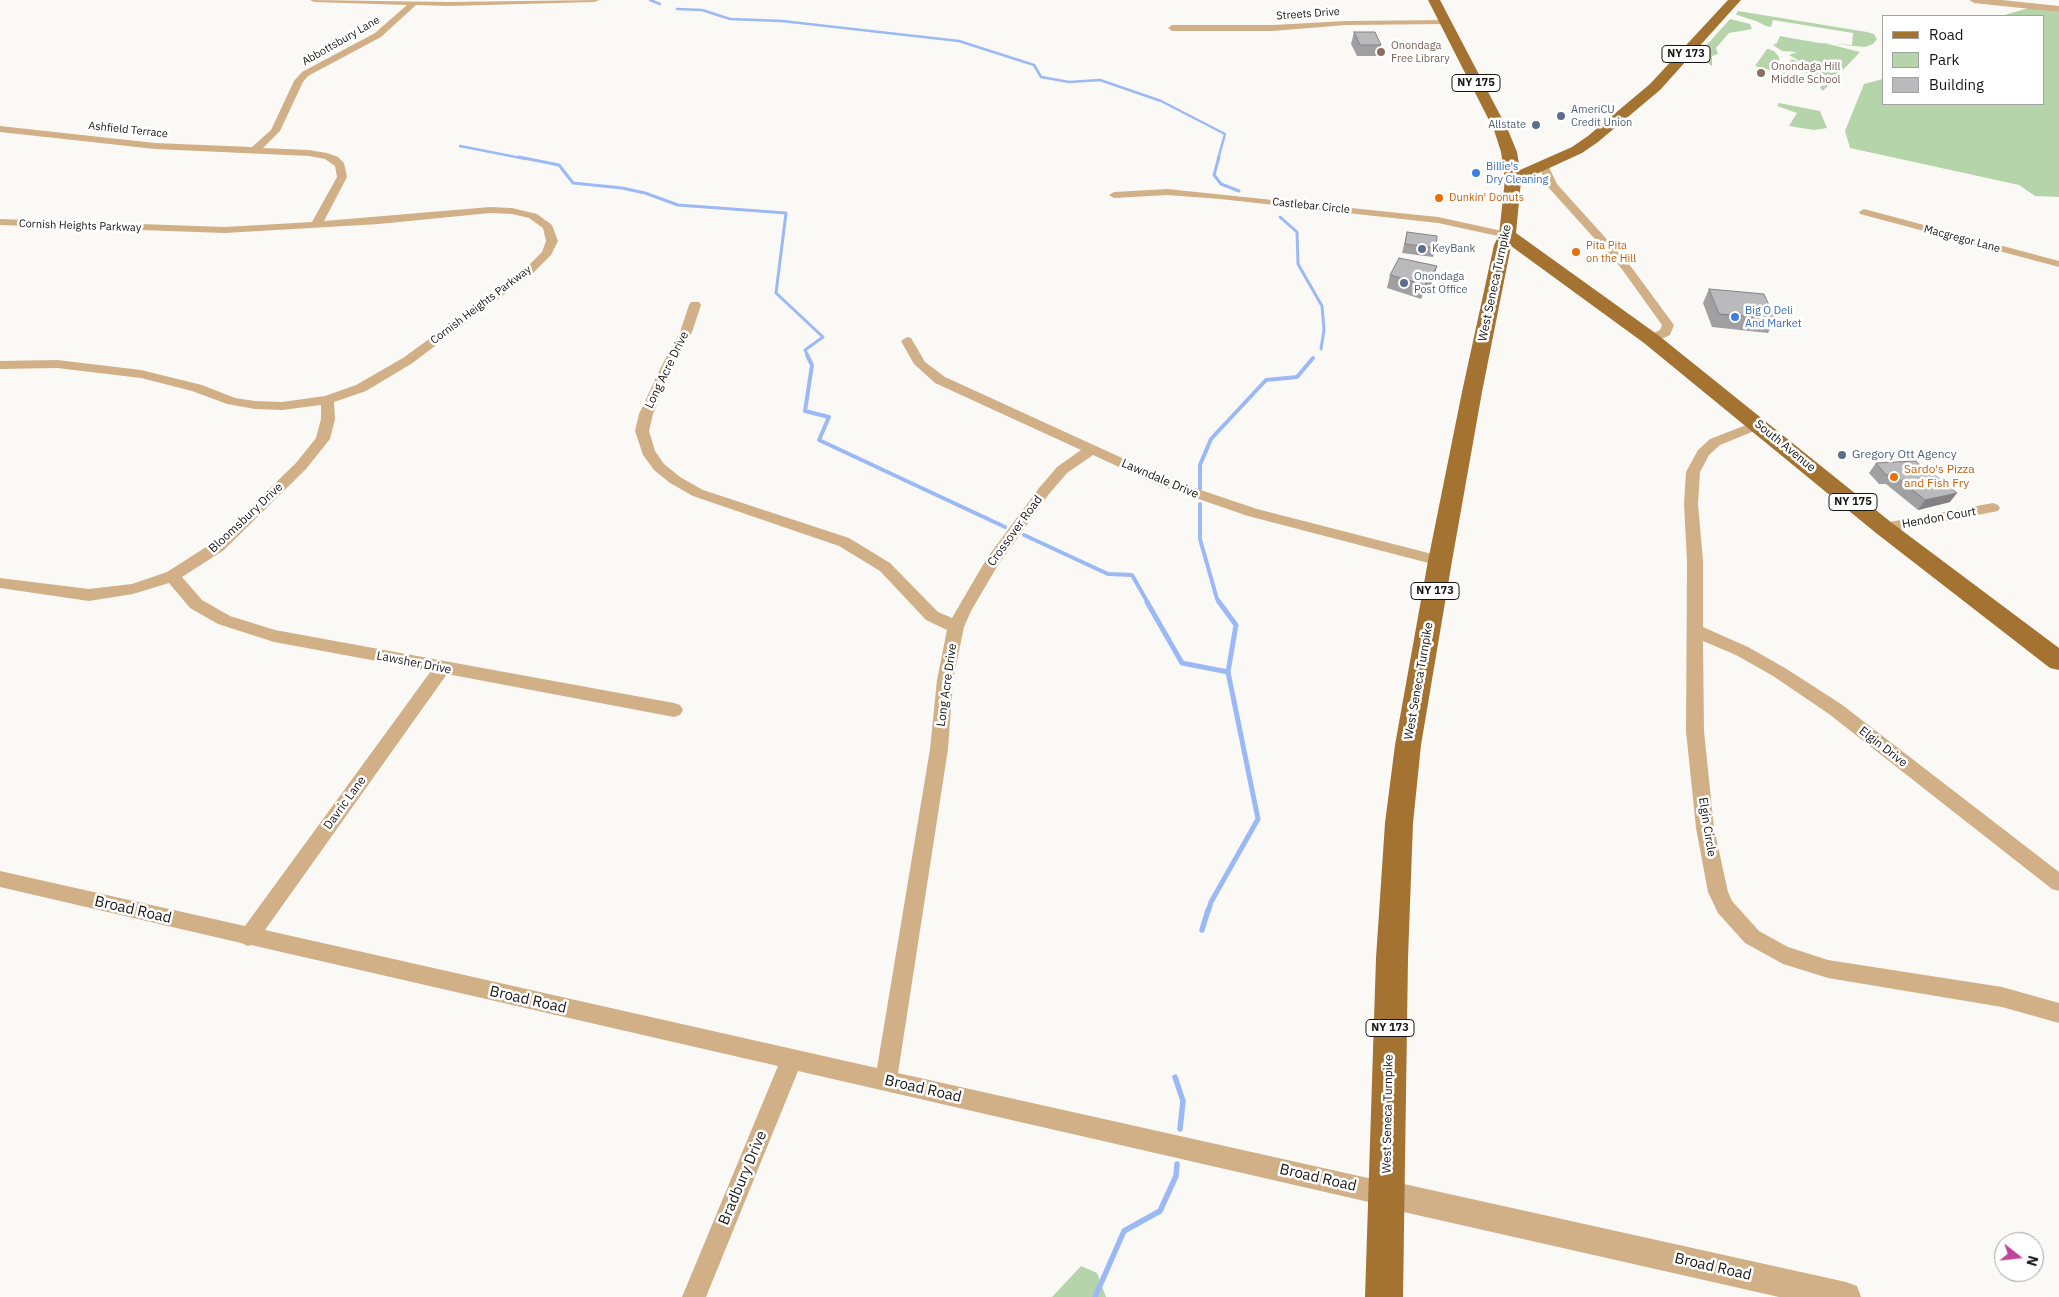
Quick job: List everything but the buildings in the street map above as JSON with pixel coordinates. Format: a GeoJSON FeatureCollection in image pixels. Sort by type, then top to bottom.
{"type":"FeatureCollection","features":[{"type":"Feature","properties":{"kind":"main road","name":"West Seneca Turnpike"},"geometry":{"type":"LineString","coordinates":[[1384,1297],[1392,958],[1399,823],[1408,745],[1440,561],[1498,270],[1507,235],[1513,179],[1509,152],[1502,130],[1434,0]]}},
{"type":"Feature","properties":{"kind":"main road","name":"NY 173"},"geometry":{"type":"LineString","coordinates":[[1513,179],[1577,150],[1593,139],[1655,87],[1735,0]]}},
{"type":"Feature","properties":{"kind":"main road"},"geometry":{"type":"LineString","coordinates":[[1509,152],[1547,164]]}},
{"type":"Feature","properties":{"kind":"main road","name":"South Avenue"},"geometry":{"type":"LineString","coordinates":[[1507,235],[1651,339],[1759,424],[1884,528],[2059,661]]}},
{"type":"Feature","properties":{"kind":"main road"},"geometry":{"type":"LineString","coordinates":[[1498,270],[1520,267],[1557,270]]}},
{"type":"Feature","properties":{"kind":"street"},"geometry":{"type":"LineString","coordinates":[[314,0],[414,4],[595,0]]}},
{"type":"Feature","properties":{"kind":"street"},"geometry":{"type":"LineString","coordinates":[[1974,0],[2059,9]]}},
{"type":"Feature","properties":{"kind":"street","name":"Abbottsbury Lane"},"geometry":{"type":"LineString","coordinates":[[254,151],[275,131],[299,81],[305,74],[378,36],[414,4]]}},
{"type":"Feature","properties":{"kind":"street","name":"Streets Drive"},"geometry":{"type":"LineString","coordinates":[[1172,28],[1272,28],[1346,23],[1445,22]]}},
{"type":"Feature","properties":{"kind":"street","name":"Ashfield Terrace"},"geometry":{"type":"LineString","coordinates":[[0,129],[155,146],[309,153],[327,156],[340,165],[342,177],[316,225]]}},
{"type":"Feature","properties":{"kind":"street"},"geometry":{"type":"LineString","coordinates":[[1547,164],[1552,185],[1632,273],[1668,325],[1666,332],[1651,339]]}},
{"type":"Feature","properties":{"kind":"street","name":"Castlebar Circle"},"geometry":{"type":"LineString","coordinates":[[1114,195],[1167,192],[1220,196],[1438,220],[1507,235]]}},
{"type":"Feature","properties":{"kind":"street","name":"Cornish Heights Parkway"},"geometry":{"type":"LineString","coordinates":[[0,222],[170,230],[225,230],[379,221],[462,212],[512,211],[533,216],[544,222],[548,227],[552,241],[547,252],[529,270],[407,360],[361,388],[327,400],[282,406],[255,405],[232,401],[197,388],[141,374],[57,364],[0,365]]}},
{"type":"Feature","properties":{"kind":"street","name":"Macgregor Lane"},"geometry":{"type":"LineString","coordinates":[[1864,212],[2059,264]]}},
{"type":"Feature","properties":{"kind":"street","name":"Long Acre Drive"},"geometry":{"type":"LineString","coordinates":[[695,305],[686,332],[667,367],[646,414],[642,431],[648,452],[659,467],[675,480],[698,492],[750,512],[844,542],[885,567],[932,616],[956,627],[945,680],[939,749],[886,1081]]}},
{"type":"Feature","properties":{"kind":"street","name":"Lawndale Drive"},"geometry":{"type":"LineString","coordinates":[[907,341],[920,364],[940,380],[1163,482],[1253,513],[1440,561]]}},
{"type":"Feature","properties":{"kind":"street","name":"Bloomsbury Drive"},"geometry":{"type":"LineString","coordinates":[[0,583],[89,596],[133,589],[172,576],[219,546],[301,466],[323,439],[328,419],[327,400]]}},
{"type":"Feature","properties":{"kind":"street","name":"Elgin Circle"},"geometry":{"type":"LineString","coordinates":[[1759,424],[1715,442],[1703,453],[1693,472],[1691,504],[1695,561],[1695,731],[1706,828],[1718,892],[1725,907],[1747,931],[1765,945],[1783,954],[1828,969],[2002,997],[2059,1013]]}},
{"type":"Feature","properties":{"kind":"street","name":"Crossover Road"},"geometry":{"type":"LineString","coordinates":[[956,627],[963,611],[992,562],[1044,491],[1072,462],[1092,449]]}},
{"type":"Feature","properties":{"kind":"street","name":"Hendon Court"},"geometry":{"type":"LineString","coordinates":[[1884,528],[1993,508]]}},
{"type":"Feature","properties":{"kind":"street","name":"Lawsher Drive"},"geometry":{"type":"LineString","coordinates":[[172,576],[196,604],[224,620],[274,636],[674,710]]}},
{"type":"Feature","properties":{"kind":"street","name":"Elgin Drive"},"geometry":{"type":"LineString","coordinates":[[1694,630],[1742,651],[1779,672],[1835,709],[2059,883]]}},
{"type":"Feature","properties":{"kind":"street","name":"Davric Lane"},"geometry":{"type":"LineString","coordinates":[[248,937],[442,668]]}},
{"type":"Feature","properties":{"kind":"street","name":"Broad Road"},"geometry":{"type":"LineString","coordinates":[[0,879],[248,937],[1846,1297]]}},
{"type":"Feature","properties":{"kind":"street","name":"Bradbury Drive"},"geometry":{"type":"LineString","coordinates":[[694,1297],[792,1059]]}},
{"type":"Feature","properties":{"kind":"green space"},"geometry":{"type":"Polygon","coordinates":[[[2029,8],[2059,12],[2059,197],[2035,196],[2019,185],[1850,148],[1845,131],[1864,84],[1882,79],[1882,105],[2044,105],[2044,15],[2004,15],[2029,8]]]}},
{"type":"Feature","properties":{"kind":"green space"},"geometry":{"type":"Polygon","coordinates":[[[1738,11],[1867,32],[1874,34],[1877,39],[1873,44],[1865,47],[1832,44],[1852,45],[1853,33],[1773,20],[1771,27],[1737,15],[1738,11]]]}},
{"type":"Feature","properties":{"kind":"green space"},"geometry":{"type":"Polygon","coordinates":[[[1730,19],[1750,24],[1752,29],[1729,33],[1716,48],[1718,54],[1712,56],[1712,66],[1697,56],[1730,19]]]}},
{"type":"Feature","properties":{"kind":"green space"},"geometry":{"type":"Polygon","coordinates":[[[1780,36],[1826,43],[1860,52],[1823,91],[1820,88],[1827,78],[1825,75],[1789,55],[1797,52],[1782,51],[1773,45],[1777,43],[1780,36]]]}},
{"type":"Feature","properties":{"kind":"green space"},"geometry":{"type":"Polygon","coordinates":[[[1767,49],[1774,51],[1779,57],[1779,62],[1773,71],[1755,66],[1767,49]]]}},
{"type":"Feature","properties":{"kind":"green space"},"geometry":{"type":"Polygon","coordinates":[[[1792,59],[1820,73],[1822,77],[1791,69],[1787,70],[1779,81],[1776,80],[1792,59]]]}},
{"type":"Feature","properties":{"kind":"green space"},"geometry":{"type":"Polygon","coordinates":[[[1779,103],[1820,111],[1827,128],[1814,130],[1789,126],[1797,113],[1777,106],[1779,103]]]}},
{"type":"Feature","properties":{"kind":"green space"},"geometry":{"type":"Polygon","coordinates":[[[1081,1266],[1097,1273],[1106,1297],[1052,1297],[1081,1266]]]}},
{"type":"Feature","properties":{"kind":"waterway"},"geometry":{"type":"LineString","coordinates":[[650,0],[660,4]]}},
{"type":"Feature","properties":{"kind":"waterway"},"geometry":{"type":"LineString","coordinates":[[677,9],[702,10],[730,19],[782,21],[959,41],[1034,65],[1041,77],[1069,82],[1100,80],[1161,101],[1225,134],[1218,159]]}},
{"type":"Feature","properties":{"kind":"waterway"},"geometry":{"type":"LineString","coordinates":[[460,146],[526,159]]}},
{"type":"Feature","properties":{"kind":"waterway"},"geometry":{"type":"LineString","coordinates":[[519,157],[559,165],[573,183],[622,188],[645,193],[678,205],[786,213],[776,293],[823,337],[805,350],[808,356]]}},
{"type":"Feature","properties":{"kind":"waterway"},"geometry":{"type":"LineString","coordinates":[[1219,157],[1214,175],[1221,184],[1239,191]]}},
{"type":"Feature","properties":{"kind":"waterway"},"geometry":{"type":"LineString","coordinates":[[1280,217],[1297,232],[1298,264],[1322,306],[1324,330],[1321,349]]}},
{"type":"Feature","properties":{"kind":"waterway"},"geometry":{"type":"LineString","coordinates":[[807,355],[812,365],[805,411],[829,417],[819,440],[1005,527]]}},
{"type":"Feature","properties":{"kind":"waterway"},"geometry":{"type":"LineString","coordinates":[[1200,489],[1200,465],[1211,439],[1266,380],[1297,377],[1313,358]]}},
{"type":"Feature","properties":{"kind":"waterway"},"geometry":{"type":"LineString","coordinates":[[1200,504],[1200,539],[1217,599],[1220,603]]}},
{"type":"Feature","properties":{"kind":"waterway"},"geometry":{"type":"LineString","coordinates":[[1024,535],[1108,574],[1132,575],[1148,603]]}},
{"type":"Feature","properties":{"kind":"waterway"},"geometry":{"type":"LineString","coordinates":[[1147,602],[1182,663],[1228,672]]}},
{"type":"Feature","properties":{"kind":"waterway"},"geometry":{"type":"LineString","coordinates":[[1219,602],[1236,625],[1228,672]]}},
{"type":"Feature","properties":{"kind":"waterway"},"geometry":{"type":"LineString","coordinates":[[1208,912],[1211,902],[1258,819],[1228,672]]}},
{"type":"Feature","properties":{"kind":"waterway"},"geometry":{"type":"LineString","coordinates":[[1202,930],[1208,910]]}},
{"type":"Feature","properties":{"kind":"waterway"},"geometry":{"type":"LineString","coordinates":[[1175,1077],[1183,1101],[1180,1129]]}},
{"type":"Feature","properties":{"kind":"waterway"},"geometry":{"type":"LineString","coordinates":[[1095,1297],[1124,1231],[1160,1211],[1176,1176],[1177,1164]]}},
{"type":"Feature","properties":{"kind":"place","name":"Onondaga Free Library"},"geometry":{"type":"Point","coordinates":[1381,52]}},
{"type":"Feature","properties":{"kind":"place","name":"Onondaga Hill Middle School"},"geometry":{"type":"Point","coordinates":[1761,73]}},
{"type":"Feature","properties":{"kind":"place","name":"AmeriCU Credit Union"},"geometry":{"type":"Point","coordinates":[1561,116]}},
{"type":"Feature","properties":{"kind":"place","name":"Allstate"},"geometry":{"type":"Point","coordinates":[1536,125]}},
{"type":"Feature","properties":{"kind":"place","name":"Billie's Dry Cleaning"},"geometry":{"type":"Point","coordinates":[1476,173]}},
{"type":"Feature","properties":{"kind":"place","name":"Dunkin' Donuts"},"geometry":{"type":"Point","coordinates":[1439,198]}},
{"type":"Feature","properties":{"kind":"place","name":"KeyBank"},"geometry":{"type":"Point","coordinates":[1422,249]}},
{"type":"Feature","properties":{"kind":"place","name":"Pita Pita on the Hill"},"geometry":{"type":"Point","coordinates":[1576,252]}},
{"type":"Feature","properties":{"kind":"place","name":"Onondaga Post Office"},"geometry":{"type":"Point","coordinates":[1404,283]}},
{"type":"Feature","properties":{"kind":"place","name":"Big O Deli And Market"},"geometry":{"type":"Point","coordinates":[1735,317]}},
{"type":"Feature","properties":{"kind":"place","name":"Gregory Ott Agency"},"geometry":{"type":"Point","coordinates":[1842,455]}},
{"type":"Feature","properties":{"kind":"place","name":"Sardo's Pizza and Fish Fry"},"geometry":{"type":"Point","coordinates":[1894,477]}}]}
